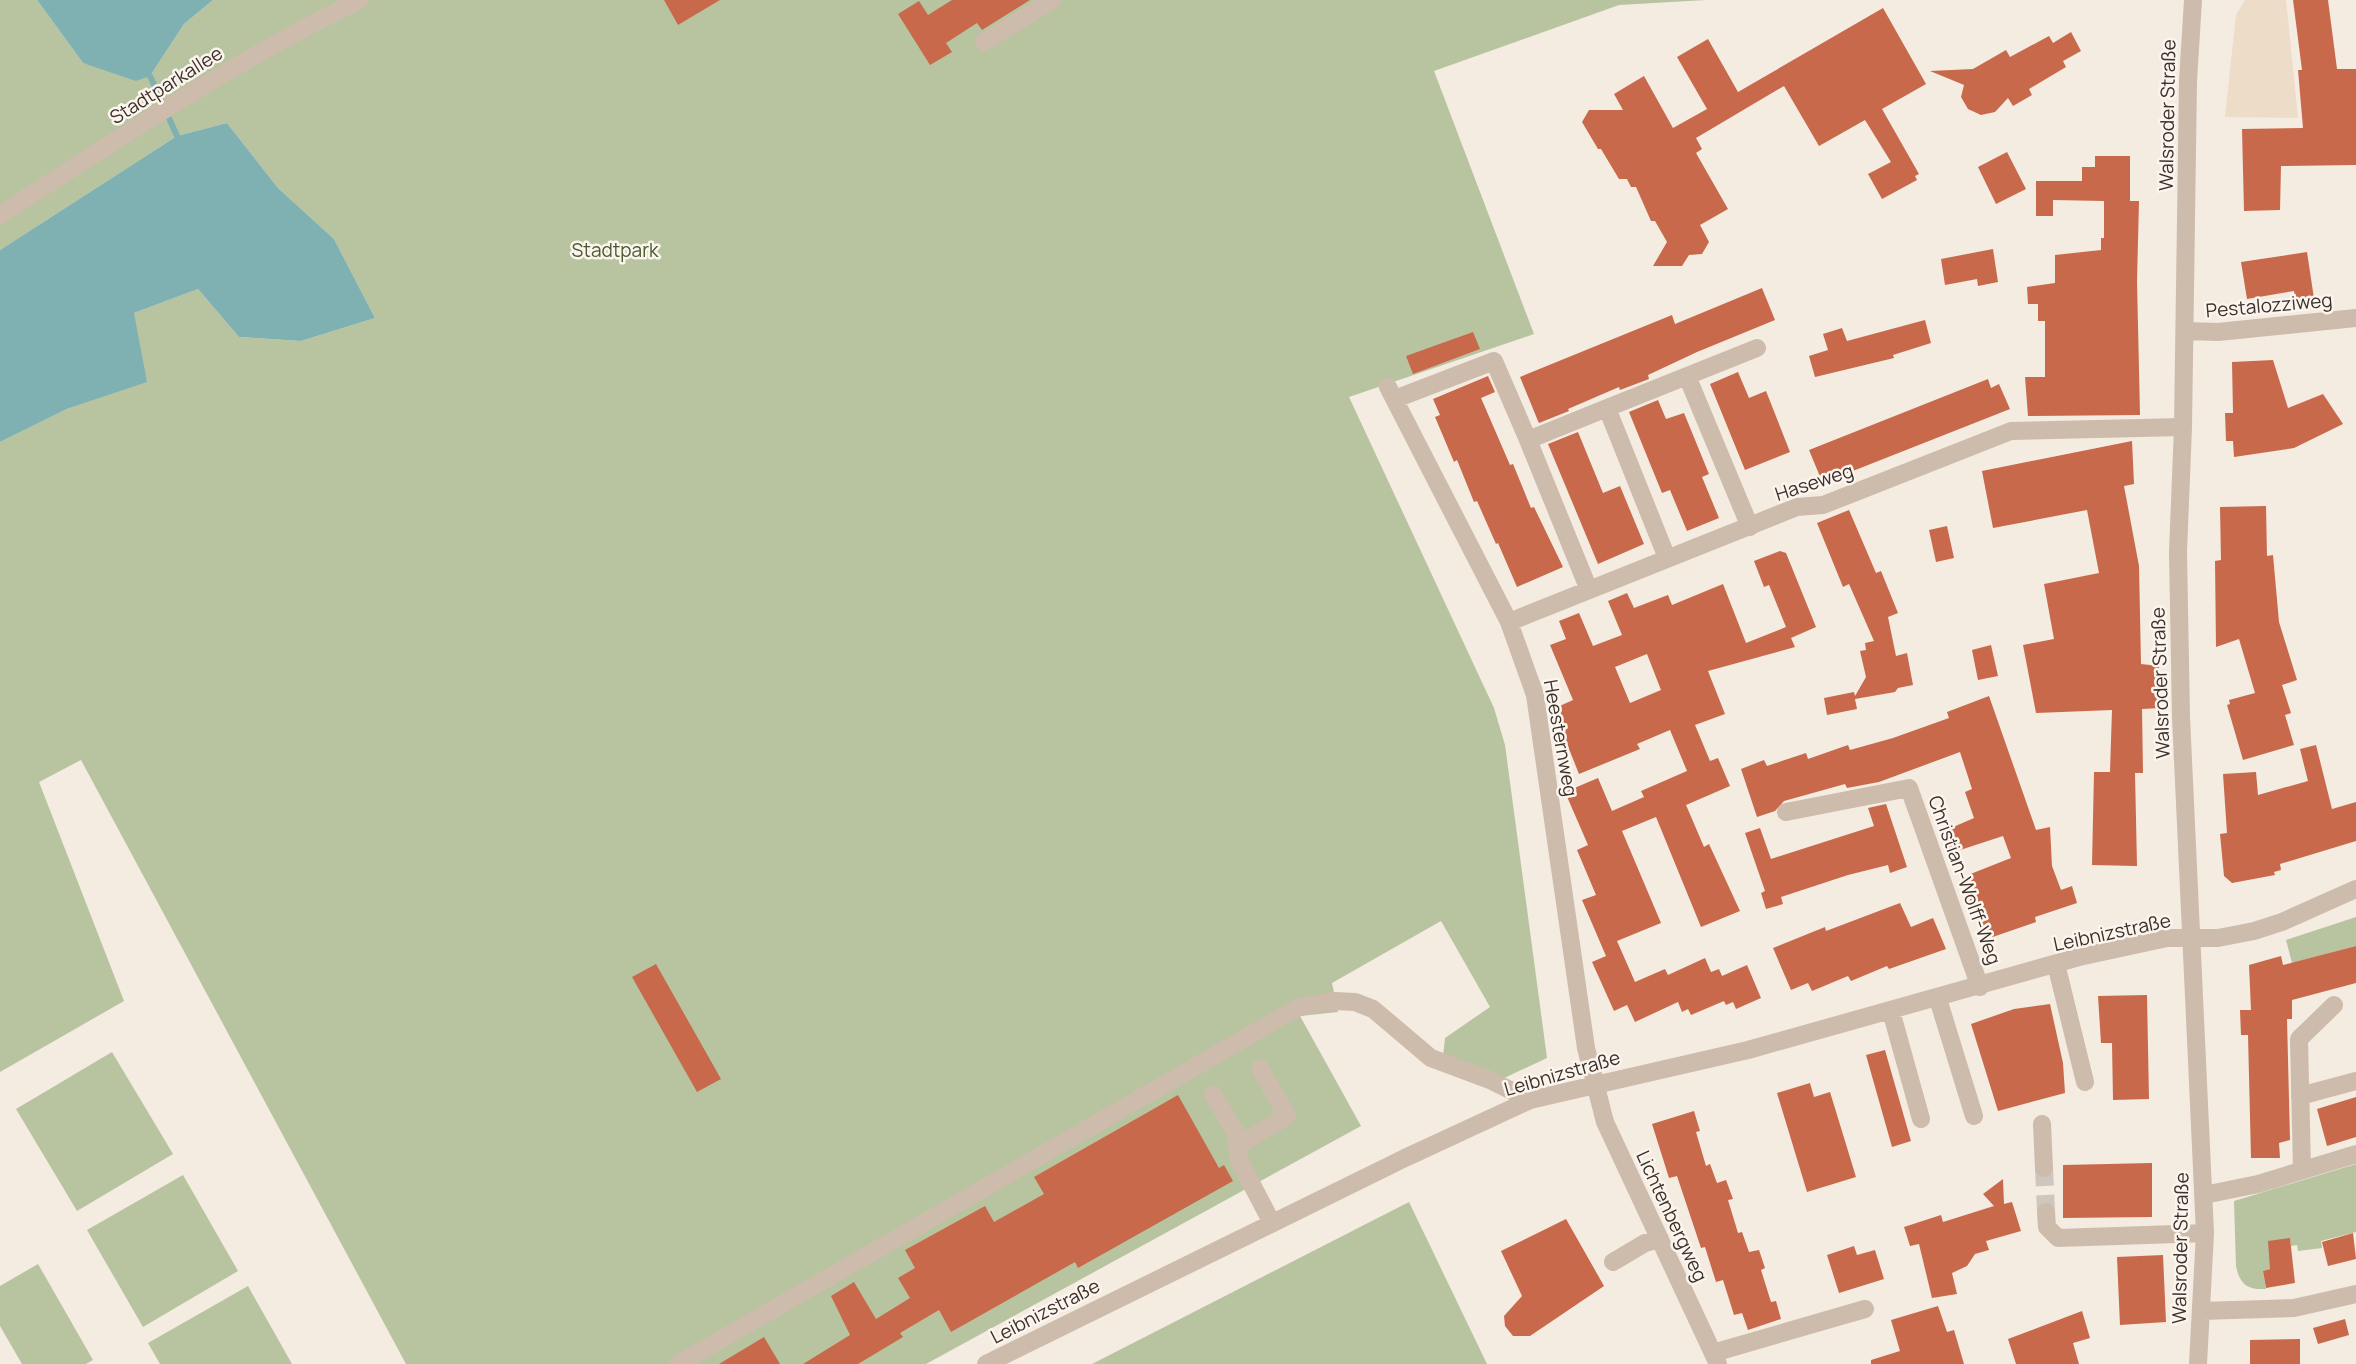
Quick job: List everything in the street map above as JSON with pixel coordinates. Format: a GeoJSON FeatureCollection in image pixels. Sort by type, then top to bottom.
{"type":"FeatureCollection","features":[{"type":"Feature","properties":{"kind":"street","name":"Stadtparkallee"},"geometry":{"type":"LineString","coordinates":[[0,215],[164,108],[310,24],[360,0]]}},
{"type":"Feature","properties":{"kind":"street"},"geometry":{"type":"LineString","coordinates":[[984,42],[1052,0]]}},
{"type":"Feature","properties":{"kind":"street","name":"Walsroder Straße"},"geometry":{"type":"LineString","coordinates":[[2193,0],[2188,81],[2183,427],[2178,552],[2190,939],[2205,1233],[2199,1364]]}},
{"type":"Feature","properties":{"kind":"street","name":"Pestalozziweg"},"geometry":{"type":"LineString","coordinates":[[2185,331],[2218,332],[2356,318]]}},
{"type":"Feature","properties":{"kind":"street"},"geometry":{"type":"LineString","coordinates":[[1589,590],[1528,440],[1756,348]]}},
{"type":"Feature","properties":{"kind":"street","name":"Heesternweg"},"geometry":{"type":"LineString","coordinates":[[1528,440],[1494,361],[1392,393],[1509,622],[1535,695],[1586,1048],[1594,1084]]}},
{"type":"Feature","properties":{"kind":"street"},"geometry":{"type":"LineString","coordinates":[[1687,376],[1750,527]]}},
{"type":"Feature","properties":{"kind":"street"},"geometry":{"type":"LineString","coordinates":[[1607,408],[1667,558]]}},
{"type":"Feature","properties":{"kind":"street","name":"Haseweg"},"geometry":{"type":"LineString","coordinates":[[1509,622],[1797,507],[1823,505],[2011,431],[2183,427]]}},
{"type":"Feature","properties":{"kind":"street","name":"Christian-Wolff-Weg"},"geometry":{"type":"LineString","coordinates":[[1786,812],[1909,788],[1980,987]]}},
{"type":"Feature","properties":{"kind":"street","name":"Leibnizstraße"},"geometry":{"type":"LineString","coordinates":[[986,1364],[1530,1100],[1748,1050],[2056,964],[2167,938],[2218,938],[2255,931],[2356,889]]}},
{"type":"Feature","properties":{"kind":"street"},"geometry":{"type":"LineString","coordinates":[[2056,964],[2085,1082]]}},
{"type":"Feature","properties":{"kind":"street"},"geometry":{"type":"LineString","coordinates":[[1938,999],[1974,1116]]}},
{"type":"Feature","properties":{"kind":"street"},"geometry":{"type":"LineString","coordinates":[[678,1364],[1299,1007],[1335,1001],[1355,1002],[1373,1009],[1431,1058],[1490,1080],[1530,1100]]}},
{"type":"Feature","properties":{"kind":"street"},"geometry":{"type":"LineString","coordinates":[[2302,1170],[2299,1039],[2334,1005]]}},
{"type":"Feature","properties":{"kind":"street"},"geometry":{"type":"LineString","coordinates":[[1891,1011],[1921,1119]]}},
{"type":"Feature","properties":{"kind":"street"},"geometry":{"type":"LineString","coordinates":[[1237,1146],[1287,1116],[1260,1068]]}},
{"type":"Feature","properties":{"kind":"street"},"geometry":{"type":"LineString","coordinates":[[2300,1096],[2356,1081]]}},
{"type":"Feature","properties":{"kind":"street","name":"Lichtenbergweg"},"geometry":{"type":"LineString","coordinates":[[1594,1084],[1605,1122],[1716,1358]]}},
{"type":"Feature","properties":{"kind":"street"},"geometry":{"type":"LineString","coordinates":[[1213,1094],[1235,1132],[1239,1160],[1272,1223]]}},
{"type":"Feature","properties":{"kind":"street"},"geometry":{"type":"LineString","coordinates":[[2042,1124],[2044,1168]]}},
{"type":"Feature","properties":{"kind":"street"},"geometry":{"type":"LineString","coordinates":[[2204,1195],[2356,1154]]}},
{"type":"Feature","properties":{"kind":"street"},"geometry":{"type":"LineString","coordinates":[[2046,1212],[2047,1227],[2058,1238],[2205,1233]]}},
{"type":"Feature","properties":{"kind":"street"},"geometry":{"type":"LineString","coordinates":[[1613,1262],[1645,1243],[1660,1239]]}},
{"type":"Feature","properties":{"kind":"street"},"geometry":{"type":"LineString","coordinates":[[2202,1311],[2294,1308],[2356,1294]]}},
{"type":"Feature","properties":{"kind":"street"},"geometry":{"type":"LineString","coordinates":[[1716,1358],[1865,1309]]}},
{"type":"Feature","properties":{"kind":"green space","name":"Stadtpark"},"geometry":{"type":"Polygon","coordinates":[[[0,0],[37,0],[83,63],[150,76],[184,24],[213,0],[1706,0],[1619,5],[1434,71],[1534,334],[1349,397],[1494,708],[1505,745],[1547,1058],[1502,1079],[1443,1057],[1445,1038],[1490,1007],[1441,921],[1332,983],[1338,1012],[1300,1016],[1361,1126],[926,1364],[406,1364],[81,760],[39,782],[124,1001],[0,1072],[0,442],[69,408],[134,313],[198,289],[239,337],[301,341],[375,318],[334,239],[278,188],[227,123],[177,136],[0,250],[0,0]]]}},
{"type":"Feature","properties":{"kind":"green space"},"geometry":{"type":"Polygon","coordinates":[[[2356,917],[2356,946],[2292,963],[2286,940],[2356,917]]]}},
{"type":"Feature","properties":{"kind":"green space"},"geometry":{"type":"Polygon","coordinates":[[[112,1052],[173,1154],[77,1211],[16,1109],[112,1052]]]}},
{"type":"Feature","properties":{"kind":"green space"},"geometry":{"type":"Polygon","coordinates":[[[2356,1164],[2356,1232],[2321,1241],[2322,1248],[2298,1251],[2297,1245],[2291,1246],[2290,1239],[2270,1269],[2263,1271],[2266,1289],[2246,1285],[2236,1266],[2234,1201],[2356,1164]]]}},
{"type":"Feature","properties":{"kind":"green space"},"geometry":{"type":"Polygon","coordinates":[[[183,1175],[238,1271],[143,1327],[87,1230],[183,1175]]]}},
{"type":"Feature","properties":{"kind":"green space"},"geometry":{"type":"Polygon","coordinates":[[[1409,1202],[1487,1364],[1092,1364],[1409,1202]]]}},
{"type":"Feature","properties":{"kind":"green space"},"geometry":{"type":"Polygon","coordinates":[[[38,1264],[93,1360],[86,1364],[22,1364],[0,1326],[0,1286],[38,1264]]]}},
{"type":"Feature","properties":{"kind":"green space"},"geometry":{"type":"Polygon","coordinates":[[[248,1286],[292,1364],[160,1364],[148,1343],[248,1286]]]}},
{"type":"Feature","properties":{"kind":"shaded area"},"geometry":{"type":"Polygon","coordinates":[[[2245,0],[2286,0],[2298,118],[2225,117],[2236,15],[2245,0]]]}},
{"type":"Feature","properties":{"kind":"water"},"geometry":{"type":"Polygon","coordinates":[[[37,0],[213,0],[184,24],[150,76],[136,81],[83,63],[37,0]]]}},
{"type":"Feature","properties":{"kind":"water"},"geometry":{"type":"Polygon","coordinates":[[[227,123],[278,188],[334,239],[375,318],[301,341],[239,337],[198,289],[134,313],[147,382],[69,408],[0,442],[0,250],[177,136],[227,123]]]}},
{"type":"Feature","properties":{"kind":"building"},"geometry":{"type":"Polygon","coordinates":[[[664,0],[720,0],[678,25],[664,0]]]}},
{"type":"Feature","properties":{"kind":"building"},"geometry":{"type":"Polygon","coordinates":[[[952,0],[1030,0],[982,30],[977,23],[946,43],[952,52],[930,65],[898,14],[919,1],[928,15],[952,0]]]}},
{"type":"Feature","properties":{"kind":"building"},"geometry":{"type":"Polygon","coordinates":[[[2293,0],[2328,0],[2337,69],[2356,69],[2356,165],[2281,166],[2280,210],[2244,211],[2242,129],[2303,128],[2298,70],[2302,70],[2293,0]]]}},
{"type":"Feature","properties":{"kind":"building"},"geometry":{"type":"Polygon","coordinates":[[[1883,8],[1926,84],[1882,109],[1919,174],[1915,176],[1917,180],[1882,199],[1868,174],[1891,162],[1865,120],[1819,146],[1784,86],[1696,138],[1702,149],[1696,153],[1728,209],[1700,225],[1709,242],[1702,254],[1689,255],[1682,266],[1653,266],[1667,242],[1655,221],[1651,221],[1636,187],[1631,187],[1627,179],[1619,179],[1582,122],[1589,110],[1623,110],[1614,94],[1644,76],[1673,128],[1707,109],[1677,57],[1708,39],[1738,92],[1883,8]]]}},
{"type":"Feature","properties":{"kind":"building"},"geometry":{"type":"Polygon","coordinates":[[[2071,32],[2081,51],[2063,61],[2066,67],[2029,89],[2032,95],[2013,106],[2008,98],[1995,112],[1981,115],[1968,109],[1961,97],[1964,85],[1930,71],[1973,69],[2006,50],[2010,57],[2049,36],[2053,43],[2071,32]]]}},
{"type":"Feature","properties":{"kind":"building"},"geometry":{"type":"Polygon","coordinates":[[[2007,152],[2026,189],[1996,204],[1978,167],[2007,152]]]}},
{"type":"Feature","properties":{"kind":"building"},"geometry":{"type":"Polygon","coordinates":[[[2095,156],[2130,156],[2130,201],[2139,201],[2137,281],[2140,415],[2028,416],[2025,377],[2045,377],[2045,321],[2038,321],[2038,304],[2028,304],[2027,287],[2055,283],[2055,255],[2101,250],[2101,238],[2104,238],[2104,201],[2053,200],[2053,216],[2036,216],[2036,181],[2082,181],[2082,167],[2095,167],[2095,156]]]}},
{"type":"Feature","properties":{"kind":"building"},"geometry":{"type":"Polygon","coordinates":[[[1993,249],[1998,282],[1978,286],[1977,279],[1945,285],[1941,259],[1993,249]]]}},
{"type":"Feature","properties":{"kind":"building"},"geometry":{"type":"Polygon","coordinates":[[[2307,252],[2315,305],[2296,308],[2294,291],[2247,299],[2241,262],[2307,252]]]}},
{"type":"Feature","properties":{"kind":"building"},"geometry":{"type":"Polygon","coordinates":[[[1762,288],[1775,320],[1697,352],[1648,375],[1649,379],[1620,390],[1619,387],[1539,423],[1520,377],[1672,315],[1675,324],[1762,288]]]}},
{"type":"Feature","properties":{"kind":"building"},"geometry":{"type":"Polygon","coordinates":[[[1925,320],[1931,343],[1893,355],[1894,358],[1815,377],[1809,356],[1828,350],[1823,334],[1842,328],[1847,341],[1925,320]]]}},
{"type":"Feature","properties":{"kind":"building"},"geometry":{"type":"Polygon","coordinates":[[[1473,332],[1480,349],[1413,374],[1406,356],[1473,332]]]}},
{"type":"Feature","properties":{"kind":"building"},"geometry":{"type":"Polygon","coordinates":[[[2273,360],[2288,408],[2323,394],[2343,424],[2294,448],[2234,457],[2233,441],[2226,441],[2225,413],[2233,413],[2232,362],[2273,360]]]}},
{"type":"Feature","properties":{"kind":"building"},"geometry":{"type":"Polygon","coordinates":[[[1738,372],[1749,398],[1766,391],[1790,452],[1745,470],[1710,384],[1738,372]]]}},
{"type":"Feature","properties":{"kind":"building"},"geometry":{"type":"Polygon","coordinates":[[[1488,376],[1495,392],[1481,398],[1510,465],[1513,464],[1531,508],[1534,507],[1563,567],[1517,587],[1477,501],[1474,502],[1457,460],[1454,462],[1435,417],[1440,415],[1433,399],[1488,376]]]}},
{"type":"Feature","properties":{"kind":"building"},"geometry":{"type":"Polygon","coordinates":[[[1988,379],[1991,388],[1999,384],[2010,409],[1830,480],[1828,475],[1821,479],[1809,450],[1988,379]]]}},
{"type":"Feature","properties":{"kind":"building"},"geometry":{"type":"Polygon","coordinates":[[[1658,400],[1666,419],[1684,413],[1709,474],[1702,477],[1719,518],[1687,531],[1670,490],[1662,493],[1629,412],[1658,400]]]}},
{"type":"Feature","properties":{"kind":"building"},"geometry":{"type":"Polygon","coordinates":[[[1578,432],[1603,493],[1620,486],[1644,544],[1598,564],[1548,444],[1578,432]]]}},
{"type":"Feature","properties":{"kind":"building"},"geometry":{"type":"Polygon","coordinates":[[[2132,441],[2134,484],[2124,486],[2139,566],[2141,664],[2159,666],[2160,708],[2142,709],[2143,773],[2135,773],[2137,866],[2092,865],[2094,772],[2110,772],[2112,710],[2036,713],[2023,645],[2054,639],[2044,584],[2099,573],[2087,510],[1993,528],[1982,471],[2132,441]]]}},
{"type":"Feature","properties":{"kind":"building"},"geometry":{"type":"Polygon","coordinates":[[[2266,506],[2267,556],[2273,555],[2279,622],[2297,680],[2282,685],[2291,713],[2285,715],[2294,745],[2243,760],[2227,705],[2230,704],[2229,700],[2255,693],[2239,639],[2216,647],[2215,561],[2221,560],[2220,507],[2266,506]]]}},
{"type":"Feature","properties":{"kind":"building"},"geometry":{"type":"Polygon","coordinates":[[[1849,510],[1876,573],[1881,571],[1898,613],[1888,617],[1896,656],[1907,653],[1913,685],[1898,688],[1895,692],[1855,699],[1857,709],[1827,715],[1824,698],[1854,692],[1855,696],[1866,677],[1860,651],[1866,650],[1865,643],[1874,641],[1849,584],[1843,587],[1817,523],[1849,510]]]}},
{"type":"Feature","properties":{"kind":"building"},"geometry":{"type":"Polygon","coordinates":[[[1947,526],[1954,558],[1936,562],[1929,530],[1947,526]]]}},
{"type":"Feature","properties":{"kind":"building"},"geometry":{"type":"Polygon","coordinates":[[[1780,551],[1786,553],[1816,627],[1791,638],[1795,647],[1708,671],[1725,714],[1695,725],[1710,761],[1718,758],[1730,786],[1686,805],[1704,847],[1709,844],[1740,911],[1701,927],[1656,817],[1622,831],[1661,923],[1617,941],[1635,982],[1665,969],[1668,975],[1705,958],[1711,972],[1719,969],[1722,976],[1747,965],[1761,998],[1736,1009],[1733,1002],[1726,1005],[1724,1001],[1691,1015],[1688,1009],[1682,1012],[1678,1002],[1635,1022],[1627,1005],[1614,1011],[1592,962],[1606,956],[1582,900],[1596,895],[1577,850],[1588,845],[1565,792],[1598,778],[1612,811],[1644,797],[1641,791],[1687,771],[1670,730],[1637,744],[1640,749],[1579,774],[1553,709],[1573,700],[1550,645],[1566,639],[1559,621],[1579,613],[1593,646],[1622,635],[1608,601],[1627,593],[1634,608],[1668,595],[1672,605],[1723,584],[1746,643],[1786,627],[1769,585],[1764,587],[1754,561],[1780,551]],[[1647,654],[1615,667],[1630,703],[1661,690],[1647,654]]]}},
{"type":"Feature","properties":{"kind":"building"},"geometry":{"type":"Polygon","coordinates":[[[1991,645],[1998,676],[1978,680],[1972,650],[1991,645]]]}},
{"type":"Feature","properties":{"kind":"building"},"geometry":{"type":"Polygon","coordinates":[[[1989,696],[2036,830],[2050,827],[2052,866],[2061,890],[2072,886],[2077,903],[2035,917],[2036,922],[1984,940],[1968,894],[1974,891],[1968,875],[2011,858],[2003,836],[1951,853],[1944,831],[1974,818],[1965,792],[1972,789],[1960,752],[1879,782],[1847,788],[1845,784],[1784,801],[1775,811],[1757,817],[1741,769],[1764,760],[1767,766],[1806,753],[1808,759],[1848,745],[1850,750],[1893,738],[1949,718],[1947,712],[1989,696]]]}},
{"type":"Feature","properties":{"kind":"building"},"geometry":{"type":"Polygon","coordinates":[[[2316,745],[2332,809],[2356,802],[2356,841],[2280,864],[2281,870],[2274,872],[2275,875],[2232,883],[2224,876],[2220,834],[2227,833],[2223,774],[2256,772],[2258,795],[2308,781],[2300,749],[2316,745]]]}},
{"type":"Feature","properties":{"kind":"building"},"geometry":{"type":"Polygon","coordinates":[[[1886,804],[1907,867],[1890,873],[1888,865],[1848,875],[1781,897],[1783,904],[1766,909],[1761,893],[1765,891],[1745,833],[1760,828],[1771,859],[1874,826],[1868,808],[1886,804]]]}},
{"type":"Feature","properties":{"kind":"building"},"geometry":{"type":"Polygon","coordinates":[[[1900,903],[1911,927],[1933,918],[1946,949],[1889,969],[1887,966],[1851,981],[1848,976],[1812,991],[1808,983],[1791,990],[1773,948],[1825,927],[1826,931],[1900,903]]]}},
{"type":"Feature","properties":{"kind":"building"},"geometry":{"type":"Polygon","coordinates":[[[2356,946],[2356,983],[2292,1000],[2292,1019],[2287,1019],[2290,1140],[2279,1143],[2280,1158],[2251,1158],[2248,1035],[2241,1035],[2240,1010],[2251,1010],[2249,965],[2281,956],[2283,965],[2356,946]]]}},
{"type":"Feature","properties":{"kind":"building"},"geometry":{"type":"Polygon","coordinates":[[[656,964],[721,1079],[697,1092],[632,977],[656,964]]]}},
{"type":"Feature","properties":{"kind":"building"},"geometry":{"type":"Polygon","coordinates":[[[2147,995],[2149,1099],[2113,1100],[2112,1043],[2101,1043],[2098,996],[2147,995]]]}},
{"type":"Feature","properties":{"kind":"building"},"geometry":{"type":"Polygon","coordinates":[[[2050,1004],[2063,1063],[2065,1093],[1998,1111],[1971,1024],[2014,1009],[2050,1004]]]}},
{"type":"Feature","properties":{"kind":"building"},"geometry":{"type":"Polygon","coordinates":[[[1885,1050],[1911,1141],[1892,1147],[1866,1055],[1885,1050]]]}},
{"type":"Feature","properties":{"kind":"building"},"geometry":{"type":"Polygon","coordinates":[[[1810,1083],[1814,1097],[1830,1092],[1856,1177],[1807,1192],[1777,1093],[1810,1083]]]}},
{"type":"Feature","properties":{"kind":"building"},"geometry":{"type":"Polygon","coordinates":[[[1178,1095],[1219,1168],[1224,1165],[1233,1181],[1078,1268],[1075,1262],[951,1332],[939,1310],[900,1333],[903,1337],[858,1364],[803,1364],[850,1335],[831,1296],[854,1282],[876,1319],[910,1298],[898,1278],[915,1268],[905,1250],[985,1206],[994,1222],[1044,1194],[1034,1177],[1178,1095]]]}},
{"type":"Feature","properties":{"kind":"building"},"geometry":{"type":"Polygon","coordinates":[[[2356,1097],[2356,1137],[2327,1146],[2317,1109],[2356,1097]]]}},
{"type":"Feature","properties":{"kind":"building"},"geometry":{"type":"Polygon","coordinates":[[[1694,1111],[1700,1131],[1696,1132],[1706,1166],[1710,1164],[1717,1183],[1726,1180],[1733,1199],[1728,1200],[1738,1233],[1742,1232],[1749,1252],[1759,1250],[1765,1268],[1761,1270],[1771,1302],[1776,1301],[1781,1319],[1748,1330],[1742,1313],[1734,1315],[1723,1280],[1716,1282],[1705,1247],[1701,1248],[1677,1176],[1669,1178],[1652,1124],[1694,1111]]]}},
{"type":"Feature","properties":{"kind":"building"},"geometry":{"type":"Polygon","coordinates":[[[2152,1163],[2152,1217],[2063,1218],[2063,1165],[2152,1163]]]}},
{"type":"Feature","properties":{"kind":"building"},"geometry":{"type":"Polygon","coordinates":[[[2003,1179],[2004,1204],[2012,1202],[2021,1231],[1986,1241],[1989,1250],[1975,1254],[1967,1266],[1952,1273],[1957,1294],[1932,1298],[1919,1244],[1910,1246],[1904,1227],[1941,1215],[1943,1222],[1994,1206],[1983,1194],[2003,1179]]]}},
{"type":"Feature","properties":{"kind":"building"},"geometry":{"type":"Polygon","coordinates":[[[1566,1219],[1604,1286],[1530,1336],[1513,1336],[1505,1326],[1504,1316],[1522,1296],[1501,1251],[1566,1219]]]}},
{"type":"Feature","properties":{"kind":"building"},"geometry":{"type":"Polygon","coordinates":[[[2353,1233],[2356,1259],[2328,1266],[2322,1242],[2353,1233]]]}},
{"type":"Feature","properties":{"kind":"building"},"geometry":{"type":"Polygon","coordinates":[[[2290,1238],[2295,1283],[2266,1288],[2263,1271],[2270,1269],[2268,1241],[2290,1238]]]}},
{"type":"Feature","properties":{"kind":"building"},"geometry":{"type":"Polygon","coordinates":[[[1854,1246],[1857,1255],[1875,1250],[1884,1279],[1839,1293],[1827,1255],[1854,1246]]]}},
{"type":"Feature","properties":{"kind":"building"},"geometry":{"type":"Polygon","coordinates":[[[2163,1255],[2166,1322],[2120,1325],[2117,1257],[2163,1255]]]}},
{"type":"Feature","properties":{"kind":"building"},"geometry":{"type":"Polygon","coordinates":[[[1938,1306],[1947,1332],[1954,1330],[1964,1364],[1871,1364],[1871,1360],[1900,1351],[1891,1320],[1938,1306]]]}},
{"type":"Feature","properties":{"kind":"building"},"geometry":{"type":"Polygon","coordinates":[[[2082,1311],[2090,1338],[2073,1343],[2079,1364],[2016,1364],[2008,1339],[2082,1311]]]}},
{"type":"Feature","properties":{"kind":"building"},"geometry":{"type":"Polygon","coordinates":[[[2345,1319],[2349,1335],[2318,1344],[2313,1328],[2345,1319]]]}},
{"type":"Feature","properties":{"kind":"building"},"geometry":{"type":"Polygon","coordinates":[[[764,1337],[780,1364],[719,1364],[764,1337]]]}},
{"type":"Feature","properties":{"kind":"building"},"geometry":{"type":"Polygon","coordinates":[[[2300,1339],[2300,1364],[2250,1364],[2250,1340],[2300,1339]]]}},
{"type":"Feature","properties":{"kind":"waterway"},"geometry":{"type":"LineString","coordinates":[[150,76],[177,136]]}},
{"type":"Feature","properties":{"kind":"tunnel"},"geometry":{"type":"LineString","coordinates":[[2044,1168],[2046,1212]]}}]}
